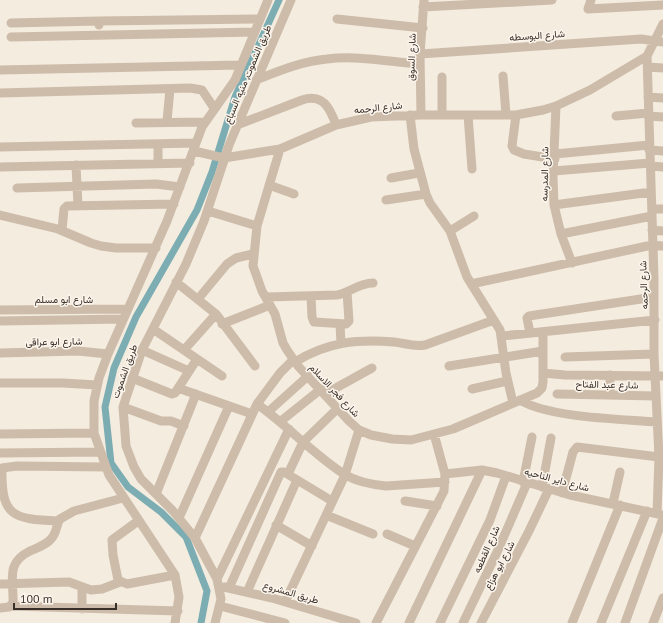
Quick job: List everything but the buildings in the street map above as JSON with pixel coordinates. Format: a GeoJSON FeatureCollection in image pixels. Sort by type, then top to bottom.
{"type":"FeatureCollection","features":[{"type":"Feature","properties":{"kind":"street","name":"طريق الشموت, منيه السباع"},"geometry":{"type":"LineString","coordinates":[[195,147],[204,122],[230,88],[241,66],[268,0]]}},
{"type":"Feature","properties":{"kind":"street","name":"طريق الشموت, منيه السباع"},"geometry":{"type":"LineString","coordinates":[[222,158],[291,0]]}},
{"type":"Feature","properties":{"kind":"street"},"geometry":{"type":"LineString","coordinates":[[424,4],[552,0]]}},
{"type":"Feature","properties":{"kind":"street"},"geometry":{"type":"LineString","coordinates":[[591,0],[588,9],[663,5]]}},
{"type":"Feature","properties":{"kind":"street","name":"شارع السوق"},"geometry":{"type":"LineString","coordinates":[[421,115],[420,54],[424,4]]}},
{"type":"Feature","properties":{"kind":"street"},"geometry":{"type":"LineString","coordinates":[[11,24],[99,21],[260,19]]}},
{"type":"Feature","properties":{"kind":"street"},"geometry":{"type":"LineString","coordinates":[[337,19],[423,28]]}},
{"type":"Feature","properties":{"kind":"street"},"geometry":{"type":"LineString","coordinates":[[99,21],[99,35]]}},
{"type":"Feature","properties":{"kind":"street","name":"شارع الرحمه"},"geometry":{"type":"LineString","coordinates":[[222,158],[280,149],[336,125],[359,118],[410,115],[506,115],[556,106],[590,90],[646,56],[659,41],[663,24]]}},
{"type":"Feature","properties":{"kind":"street"},"geometry":{"type":"LineString","coordinates":[[11,37],[255,32]]}},
{"type":"Feature","properties":{"kind":"street","name":"شارع البوسطه"},"geometry":{"type":"LineString","coordinates":[[420,54],[603,42],[641,40],[659,41]]}},
{"type":"Feature","properties":{"kind":"street","name":"شارع الرحمه"},"geometry":{"type":"LineString","coordinates":[[625,623],[661,515],[659,457],[661,447],[658,391],[659,376],[657,360],[658,297],[652,245],[648,67],[646,56]]}},
{"type":"Feature","properties":{"kind":"street"},"geometry":{"type":"LineString","coordinates":[[256,80],[305,63],[328,59],[350,58],[420,64]]}},
{"type":"Feature","properties":{"kind":"street"},"geometry":{"type":"LineString","coordinates":[[0,70],[241,66]]}},
{"type":"Feature","properties":{"kind":"street"},"geometry":{"type":"LineString","coordinates":[[648,67],[663,68]]}},
{"type":"Feature","properties":{"kind":"street"},"geometry":{"type":"LineString","coordinates":[[503,76],[506,115]]}},
{"type":"Feature","properties":{"kind":"street"},"geometry":{"type":"LineString","coordinates":[[442,77],[442,115]]}},
{"type":"Feature","properties":{"kind":"street"},"geometry":{"type":"LineString","coordinates":[[0,93],[170,89],[202,90],[214,108]]}},
{"type":"Feature","properties":{"kind":"street"},"geometry":{"type":"LineString","coordinates":[[167,121],[170,89]]}},
{"type":"Feature","properties":{"kind":"street"},"geometry":{"type":"LineString","coordinates":[[648,97],[663,98]]}},
{"type":"Feature","properties":{"kind":"street"},"geometry":{"type":"LineString","coordinates":[[237,125],[302,100],[313,98],[324,102],[328,106],[336,125]]}},
{"type":"Feature","properties":{"kind":"street","name":"شارع المدرسه"},"geometry":{"type":"LineString","coordinates":[[556,106],[554,205],[561,234],[572,264]]}},
{"type":"Feature","properties":{"kind":"street"},"geometry":{"type":"LineString","coordinates":[[516,114],[512,146],[514,150],[524,154],[555,157],[649,148],[663,151]]}},
{"type":"Feature","properties":{"kind":"street"},"geometry":{"type":"LineString","coordinates":[[616,116],[648,114],[663,117]]}},
{"type":"Feature","properties":{"kind":"street"},"geometry":{"type":"LineString","coordinates":[[410,115],[419,173],[426,194],[430,203],[450,231],[471,284],[494,320],[502,336],[507,382],[517,402],[557,412],[659,419]]}},
{"type":"Feature","properties":{"kind":"street"},"geometry":{"type":"LineString","coordinates":[[468,115],[472,169]]}},
{"type":"Feature","properties":{"kind":"street"},"geometry":{"type":"LineString","coordinates":[[136,123],[167,121],[204,122]]}},
{"type":"Feature","properties":{"kind":"street"},"geometry":{"type":"LineString","coordinates":[[158,144],[158,163]]}},
{"type":"Feature","properties":{"kind":"street"},"geometry":{"type":"LineString","coordinates":[[0,148],[158,144],[195,147],[205,154],[222,158]]}},
{"type":"Feature","properties":{"kind":"street","name":"طريق الشموت"},"geometry":{"type":"LineString","coordinates":[[175,623],[179,597],[175,575],[171,567],[122,498],[105,467],[94,433],[94,401],[97,385],[108,354],[156,248],[195,147]]}},
{"type":"Feature","properties":{"kind":"street","name":"شارع فجر الاسلام"},"geometry":{"type":"LineString","coordinates":[[280,149],[257,226],[253,266],[275,314],[283,343],[294,361],[323,391],[337,409],[359,430],[382,438],[402,440],[434,434],[475,420],[540,391],[544,373],[543,332]]}},
{"type":"Feature","properties":{"kind":"street","name":"طريق الشموت"},"geometry":{"type":"LineString","coordinates":[[215,623],[220,606],[218,582],[195,538],[179,518],[141,479],[129,457],[124,435],[123,407],[142,350],[176,282],[208,211],[222,158]]}},
{"type":"Feature","properties":{"kind":"street"},"geometry":{"type":"LineString","coordinates":[[0,167],[190,163]]}},
{"type":"Feature","properties":{"kind":"street"},"geometry":{"type":"LineString","coordinates":[[554,171],[650,164],[663,167]]}},
{"type":"Feature","properties":{"kind":"street"},"geometry":{"type":"LineString","coordinates":[[76,165],[78,206]]}},
{"type":"Feature","properties":{"kind":"street"},"geometry":{"type":"LineString","coordinates":[[391,178],[419,173]]}},
{"type":"Feature","properties":{"kind":"street"},"geometry":{"type":"LineString","coordinates":[[17,188],[164,184],[180,187]]}},
{"type":"Feature","properties":{"kind":"street"},"geometry":{"type":"LineString","coordinates":[[269,185],[294,194]]}},
{"type":"Feature","properties":{"kind":"street"},"geometry":{"type":"LineString","coordinates":[[554,205],[651,192]]}},
{"type":"Feature","properties":{"kind":"street"},"geometry":{"type":"LineString","coordinates":[[386,200],[426,194]]}},
{"type":"Feature","properties":{"kind":"street"},"geometry":{"type":"LineString","coordinates":[[62,230],[65,207],[174,204]]}},
{"type":"Feature","properties":{"kind":"street"},"geometry":{"type":"LineString","coordinates":[[561,234],[663,210]]}},
{"type":"Feature","properties":{"kind":"street"},"geometry":{"type":"LineString","coordinates":[[208,211],[257,226]]}},
{"type":"Feature","properties":{"kind":"street"},"geometry":{"type":"LineString","coordinates":[[0,215],[62,230],[101,246],[116,248],[156,248]]}},
{"type":"Feature","properties":{"kind":"street"},"geometry":{"type":"LineString","coordinates":[[450,231],[474,216]]}},
{"type":"Feature","properties":{"kind":"street"},"geometry":{"type":"LineString","coordinates":[[652,230],[663,231]]}},
{"type":"Feature","properties":{"kind":"street"},"geometry":{"type":"LineString","coordinates":[[471,284],[572,264],[652,245],[663,246]]}},
{"type":"Feature","properties":{"kind":"street"},"geometry":{"type":"LineString","coordinates":[[198,299],[227,264],[236,258],[253,254]]}},
{"type":"Feature","properties":{"kind":"street"},"geometry":{"type":"LineString","coordinates":[[176,282],[216,314],[222,324],[255,366]]}},
{"type":"Feature","properties":{"kind":"street"},"geometry":{"type":"LineString","coordinates":[[222,324],[268,301],[311,296],[337,295],[361,284],[373,283]]}},
{"type":"Feature","properties":{"kind":"street"},"geometry":{"type":"LineString","coordinates":[[311,296],[312,317],[314,322],[346,324],[349,321],[346,292]]}},
{"type":"Feature","properties":{"kind":"street"},"geometry":{"type":"LineString","coordinates":[[530,333],[527,318],[529,316],[658,297]]}},
{"type":"Feature","properties":{"kind":"street","name":"شارع ابو مسلم"},"geometry":{"type":"LineString","coordinates":[[0,310],[128,309]]}},
{"type":"Feature","properties":{"kind":"street"},"geometry":{"type":"LineString","coordinates":[[184,350],[216,314]]}},
{"type":"Feature","properties":{"kind":"street"},"geometry":{"type":"LineString","coordinates":[[0,321],[123,319]]}},
{"type":"Feature","properties":{"kind":"street"},"geometry":{"type":"LineString","coordinates":[[195,538],[257,404],[280,373],[294,361],[321,347],[341,343],[380,341],[418,346],[447,338],[494,320]]}},
{"type":"Feature","properties":{"kind":"street"},"geometry":{"type":"LineString","coordinates":[[340,324],[341,343]]}},
{"type":"Feature","properties":{"kind":"street"},"geometry":{"type":"LineString","coordinates":[[502,336],[543,332],[657,326]]}},
{"type":"Feature","properties":{"kind":"street"},"geometry":{"type":"LineString","coordinates":[[152,329],[222,376]]}},
{"type":"Feature","properties":{"kind":"street"},"geometry":{"type":"LineString","coordinates":[[142,350],[189,371]]}},
{"type":"Feature","properties":{"kind":"street","name":"شارع ابو عراقى"},"geometry":{"type":"LineString","coordinates":[[0,353],[78,351],[108,354]]}},
{"type":"Feature","properties":{"kind":"street"},"geometry":{"type":"LineString","coordinates":[[449,366],[543,351]]}},
{"type":"Feature","properties":{"kind":"street"},"geometry":{"type":"LineString","coordinates":[[565,358],[657,360]]}},
{"type":"Feature","properties":{"kind":"street"},"geometry":{"type":"LineString","coordinates":[[132,378],[170,394],[175,394],[197,359]]}},
{"type":"Feature","properties":{"kind":"street"},"geometry":{"type":"LineString","coordinates":[[281,421],[323,391],[372,368]]}},
{"type":"Feature","properties":{"kind":"street"},"geometry":{"type":"LineString","coordinates":[[544,373],[565,375],[659,376]]}},
{"type":"Feature","properties":{"kind":"street"},"geometry":{"type":"LineString","coordinates":[[610,375],[610,395]]}},
{"type":"Feature","properties":{"kind":"street"},"geometry":{"type":"LineString","coordinates":[[268,412],[308,376]]}},
{"type":"Feature","properties":{"kind":"street"},"geometry":{"type":"LineString","coordinates":[[472,389],[507,382]]}},
{"type":"Feature","properties":{"kind":"street"},"geometry":{"type":"LineString","coordinates":[[0,383],[63,383],[97,385]]}},
{"type":"Feature","properties":{"kind":"street"},"geometry":{"type":"LineString","coordinates":[[178,388],[252,414]]}},
{"type":"Feature","properties":{"kind":"street","name":"شارع عبد الفتاح"},"geometry":{"type":"LineString","coordinates":[[557,394],[610,395],[658,391]]}},
{"type":"Feature","properties":{"kind":"street"},"geometry":{"type":"LineString","coordinates":[[156,494],[196,394]]}},
{"type":"Feature","properties":{"kind":"street"},"geometry":{"type":"LineString","coordinates":[[257,404],[281,421],[303,442],[345,475]]}},
{"type":"Feature","properties":{"kind":"street"},"geometry":{"type":"LineString","coordinates":[[179,518],[229,406]]}},
{"type":"Feature","properties":{"kind":"street"},"geometry":{"type":"LineString","coordinates":[[123,407],[162,421],[171,421],[184,426]]}},
{"type":"Feature","properties":{"kind":"street"},"geometry":{"type":"LineString","coordinates":[[288,474],[303,442],[337,409]]}},
{"type":"Feature","properties":{"kind":"street"},"geometry":{"type":"LineString","coordinates":[[218,582],[241,527],[290,429]]}},
{"type":"Feature","properties":{"kind":"street"},"geometry":{"type":"LineString","coordinates":[[285,602],[345,475],[359,430]]}},
{"type":"Feature","properties":{"kind":"street"},"geometry":{"type":"LineString","coordinates":[[0,434],[94,433]]}},
{"type":"Feature","properties":{"kind":"street"},"geometry":{"type":"LineString","coordinates":[[376,623],[437,506],[445,478],[434,434]]}},
{"type":"Feature","properties":{"kind":"street","name":"شارع القطعه"},"geometry":{"type":"LineString","coordinates":[[463,623],[498,550],[525,482],[532,437]]}},
{"type":"Feature","properties":{"kind":"street","name":"شارع ابو هزاع"},"geometry":{"type":"LineString","coordinates":[[481,623],[536,518],[545,488],[551,438]]}},
{"type":"Feature","properties":{"kind":"street"},"geometry":{"type":"LineString","coordinates":[[562,493],[573,452],[577,447],[659,457]]}},
{"type":"Feature","properties":{"kind":"street"},"geometry":{"type":"LineString","coordinates":[[100,452],[2,453],[1,491],[7,507],[14,513],[34,520],[58,521],[74,511],[122,498]]}},
{"type":"Feature","properties":{"kind":"street"},"geometry":{"type":"LineString","coordinates":[[1,469],[16,466],[105,467]]}},
{"type":"Feature","properties":{"kind":"street"},"geometry":{"type":"LineString","coordinates":[[409,623],[482,470]]}},
{"type":"Feature","properties":{"kind":"street","name":"شارع داير الناحيه"},"geometry":{"type":"LineString","coordinates":[[345,475],[376,485],[386,486],[445,478],[482,470],[562,493],[661,515]]}},
{"type":"Feature","properties":{"kind":"street"},"geometry":{"type":"LineString","coordinates":[[229,588],[253,532],[282,471],[332,501]]}},
{"type":"Feature","properties":{"kind":"street"},"geometry":{"type":"LineString","coordinates":[[572,623],[617,504],[620,472]]}},
{"type":"Feature","properties":{"kind":"street"},"geometry":{"type":"LineString","coordinates":[[440,623],[490,520],[506,476]]}},
{"type":"Feature","properties":{"kind":"street"},"geometry":{"type":"LineString","coordinates":[[247,592],[297,480]]}},
{"type":"Feature","properties":{"kind":"street"},"geometry":{"type":"LineString","coordinates":[[405,501],[437,506]]}},
{"type":"Feature","properties":{"kind":"street"},"geometry":{"type":"LineString","coordinates":[[601,623],[647,511]]}},
{"type":"Feature","properties":{"kind":"street"},"geometry":{"type":"LineString","coordinates":[[326,515],[373,534]]}},
{"type":"Feature","properties":{"kind":"street"},"geometry":{"type":"LineString","coordinates":[[11,606],[13,601],[11,583],[18,558],[51,540],[55,534],[58,521]]}},
{"type":"Feature","properties":{"kind":"street"},"geometry":{"type":"LineString","coordinates":[[120,582],[113,554],[112,540],[138,521]]}},
{"type":"Feature","properties":{"kind":"street"},"geometry":{"type":"LineString","coordinates":[[276,525],[312,546]]}},
{"type":"Feature","properties":{"kind":"street"},"geometry":{"type":"LineString","coordinates":[[241,527],[253,532]]}},
{"type":"Feature","properties":{"kind":"street"},"geometry":{"type":"LineString","coordinates":[[387,534],[415,546]]}},
{"type":"Feature","properties":{"kind":"street"},"geometry":{"type":"LineString","coordinates":[[0,584],[69,582],[82,588],[98,590],[120,582],[127,584],[175,575]]}},
{"type":"Feature","properties":{"kind":"street","name":"طريق المشروع"},"geometry":{"type":"LineString","coordinates":[[218,582],[229,588],[285,602],[356,623]]}},
{"type":"Feature","properties":{"kind":"street"},"geometry":{"type":"LineString","coordinates":[[82,588],[82,609]]}},
{"type":"Feature","properties":{"kind":"street"},"geometry":{"type":"LineString","coordinates":[[653,623],[663,598]]}},
{"type":"Feature","properties":{"kind":"street"},"geometry":{"type":"LineString","coordinates":[[0,608],[11,606],[178,611]]}},
{"type":"Feature","properties":{"kind":"street"},"geometry":{"type":"LineString","coordinates":[[220,606],[285,623]]}},
{"type":"Feature","properties":{"kind":"waterway"},"geometry":{"type":"LineString","coordinates":[[201,623],[207,591],[186,537],[161,512],[128,487],[111,463],[105,407],[114,368],[136,317],[197,210],[212,172],[235,97],[279,0]]}}]}
